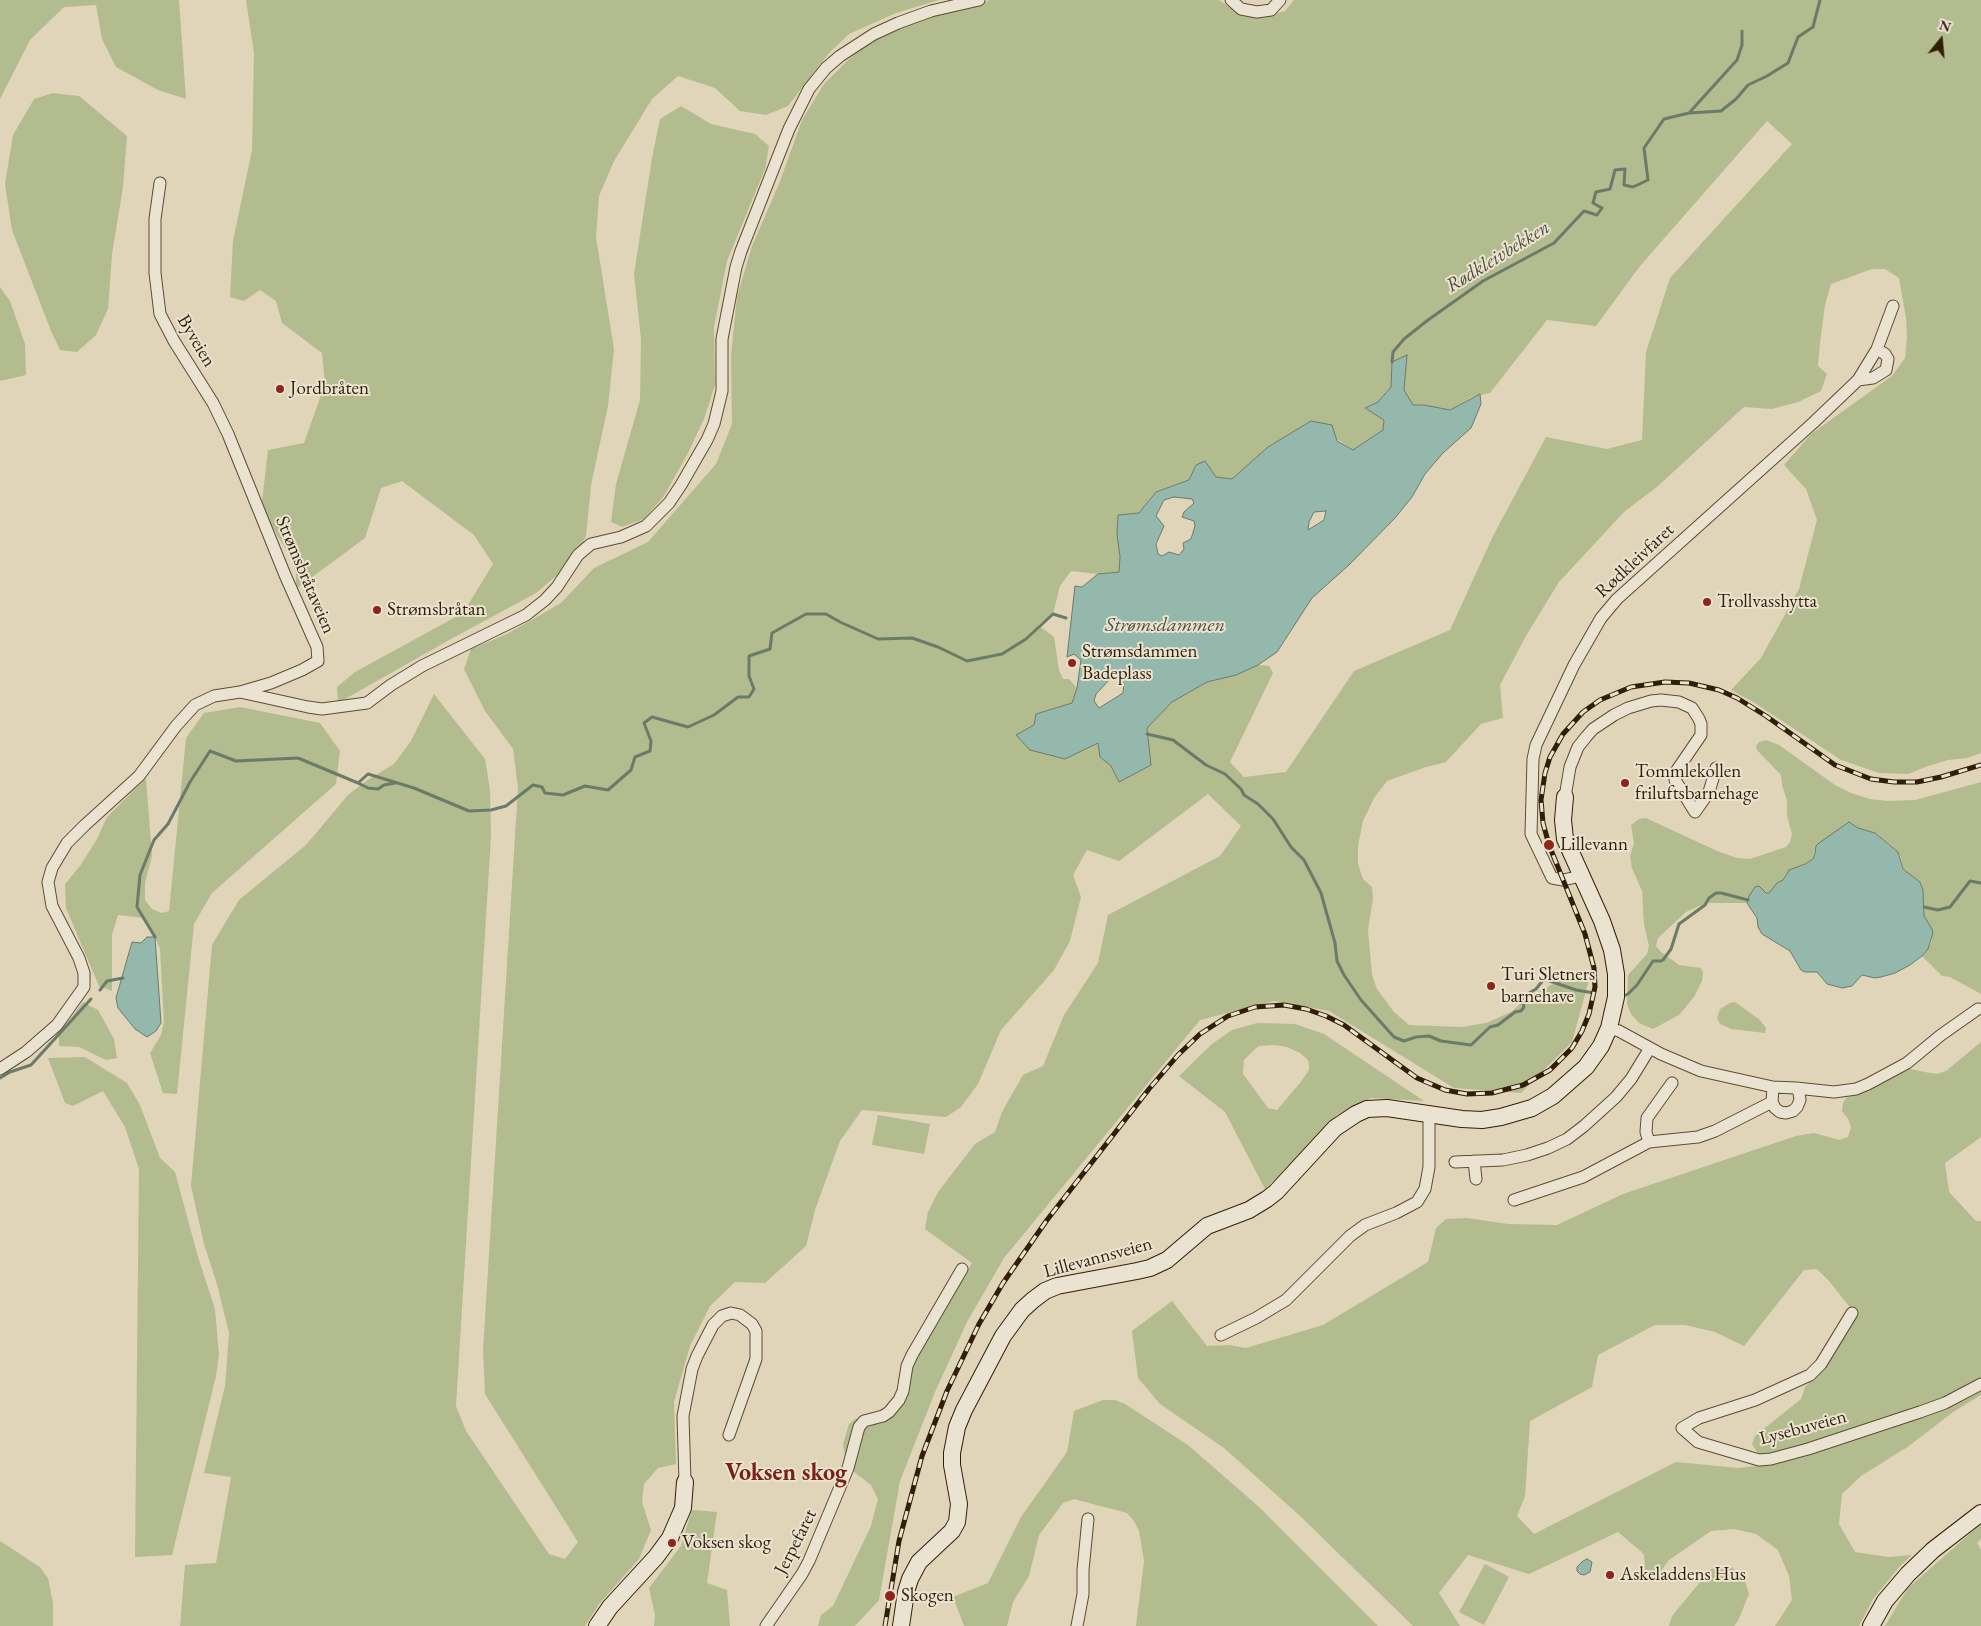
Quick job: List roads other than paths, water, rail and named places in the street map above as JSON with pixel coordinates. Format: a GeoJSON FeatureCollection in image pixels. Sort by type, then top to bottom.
{"type":"FeatureCollection","features":[{"type":"Feature","properties":{"kind":"street"},"geometry":{"type":"LineString","coordinates":[[240,692],[322,709],[367,703],[391,684],[422,666],[531,612],[557,586],[578,555],[591,544],[621,537],[646,526],[669,503],[707,440],[714,424],[722,391],[722,339],[740,251],[789,129],[809,88],[833,62],[874,34],[931,11],[979,0]]}},
{"type":"Feature","properties":{"kind":"street"},"geometry":{"type":"LineString","coordinates":[[1231,0],[1241,8],[1257,12],[1267,12],[1275,7],[1280,0]]}},
{"type":"Feature","properties":{"kind":"street","name":"Byveien"},"geometry":{"type":"LineString","coordinates":[[160,183],[155,219],[155,273],[160,314],[174,341],[213,403],[239,460],[257,506]]}},
{"type":"Feature","properties":{"kind":"street","name":"Rødkleivfaret"},"geometry":{"type":"LineString","coordinates":[[1581,876],[1563,880],[1552,878],[1531,834],[1533,758],[1536,745],[1556,699],[1578,657],[1601,618],[1617,599],[1858,380],[1877,349],[1893,306]]}},
{"type":"Feature","properties":{"kind":"street","name":"Rødkleivfaret"},"geometry":{"type":"LineString","coordinates":[[1858,380],[1873,378],[1886,370],[1888,359],[1885,354],[1877,349]]}},
{"type":"Feature","properties":{"kind":"street","name":"Strømsbråtaveien"},"geometry":{"type":"LineString","coordinates":[[0,1069],[26,1052],[57,1025],[84,987],[84,973],[79,958],[52,906],[48,882],[57,858],[67,844],[80,829],[139,776],[176,726],[195,705],[214,696],[240,692],[280,679],[318,661],[317,647],[284,575],[257,506]]}},
{"type":"Feature","properties":{"kind":"street","name":"Lillevannsveien"},"geometry":{"type":"LineString","coordinates":[[901,1626],[904,1599],[910,1579],[919,1562],[952,1531],[957,1522],[959,1504],[952,1465],[952,1453],[953,1442],[961,1418],[1003,1336],[1022,1310],[1046,1291],[1057,1286],[1150,1268],[1167,1260],[1207,1226],[1248,1210],[1267,1199],[1276,1192],[1335,1128],[1356,1114],[1367,1110],[1387,1108],[1462,1119],[1482,1120],[1511,1115],[1532,1108],[1553,1096],[1578,1076],[1594,1056],[1610,1028],[1616,997],[1614,961],[1602,921],[1563,832],[1568,776],[1578,747],[1593,729],[1614,715],[1634,706],[1661,700],[1679,702],[1692,708],[1699,719],[1702,730],[1701,735],[1677,770],[1675,780],[1695,812],[1709,792],[1716,768]]}},
{"type":"Feature","properties":{"kind":"street"},"geometry":{"type":"LineString","coordinates":[[1610,1028],[1620,1031],[1650,1048],[1701,1071],[1773,1087],[1834,1092],[1856,1089],[1907,1063],[1941,1035],[1978,1009]]}},
{"type":"Feature","properties":{"kind":"street"},"geometry":{"type":"LineString","coordinates":[[1454,1162],[1503,1160],[1527,1155],[1567,1139],[1616,1097],[1631,1079],[1650,1048]]}},
{"type":"Feature","properties":{"kind":"street"},"geometry":{"type":"LineString","coordinates":[[1649,1142],[1646,1132],[1647,1118],[1672,1083]]}},
{"type":"Feature","properties":{"kind":"street"},"geometry":{"type":"LineString","coordinates":[[1773,1087],[1772,1102],[1775,1108],[1780,1112],[1786,1113],[1793,1111],[1800,1100],[1796,1088]]}},
{"type":"Feature","properties":{"kind":"street"},"geometry":{"type":"LineString","coordinates":[[1514,1200],[1583,1177],[1649,1142],[1698,1137],[1715,1132],[1772,1102]]}},
{"type":"Feature","properties":{"kind":"street"},"geometry":{"type":"LineString","coordinates":[[1221,1335],[1256,1318],[1286,1300],[1350,1236],[1365,1225],[1396,1213],[1417,1202],[1425,1189],[1430,1167],[1429,1113]]}},
{"type":"Feature","properties":{"kind":"street"},"geometry":{"type":"LineString","coordinates":[[1474,1161],[1476,1179]]}},
{"type":"Feature","properties":{"kind":"street","name":"Jerpefaret"},"geometry":{"type":"LineString","coordinates":[[766,1626],[809,1561],[848,1468],[859,1427],[864,1421],[883,1416],[889,1412],[899,1400],[903,1391],[907,1366],[912,1355],[962,1269]]}},
{"type":"Feature","properties":{"kind":"street"},"geometry":{"type":"LineString","coordinates":[[597,1626],[614,1602],[656,1557],[670,1538],[683,1508],[685,1482],[683,1416],[692,1369],[713,1325],[722,1316],[731,1313],[747,1318],[756,1331],[756,1359],[729,1435]]}},
{"type":"Feature","properties":{"kind":"street","name":"Lysebuveien"},"geometry":{"type":"LineString","coordinates":[[1852,1313],[1820,1364],[1810,1375],[1755,1400],[1699,1418],[1682,1428],[1698,1442],[1759,1460],[1808,1449],[1920,1412],[1945,1403],[1981,1384]]}},
{"type":"Feature","properties":{"kind":"street"},"geometry":{"type":"LineString","coordinates":[[1871,1626],[1894,1590],[1912,1570],[1933,1550],[1981,1513]]}},
{"type":"Feature","properties":{"kind":"street"},"geometry":{"type":"LineString","coordinates":[[1077,1626],[1083,1594],[1084,1552],[1088,1519]]}},
{"type":"Feature","properties":{"kind":"water","name":"Strømsdammen"},"geometry":{"type":"Polygon","coordinates":[[[1407,355],[1404,390],[1413,405],[1450,410],[1480,394],[1481,404],[1471,428],[1443,453],[1425,474],[1412,497],[1395,518],[1349,565],[1312,598],[1277,652],[1258,665],[1236,675],[1207,682],[1172,702],[1147,728],[1151,765],[1119,782],[1111,766],[1100,757],[1098,743],[1065,759],[1030,750],[1016,735],[1034,725],[1036,714],[1072,703],[1077,688],[1081,660],[1074,654],[1067,657],[1075,586],[1082,587],[1098,574],[1119,572],[1118,515],[1139,513],[1156,492],[1189,480],[1196,465],[1205,461],[1216,477],[1232,479],[1268,447],[1311,421],[1332,425],[1337,441],[1353,450],[1383,430],[1384,420],[1365,408],[1378,402],[1391,387],[1392,362],[1407,355]],[[1174,497],[1164,500],[1156,516],[1164,526],[1156,544],[1158,554],[1162,556],[1169,552],[1179,555],[1184,549],[1183,543],[1191,539],[1195,526],[1194,521],[1182,517],[1184,512],[1194,503],[1192,499],[1174,497]],[[1326,511],[1314,512],[1309,522],[1308,530],[1324,520],[1326,511]],[[1110,679],[1096,694],[1094,701],[1099,708],[1123,693],[1124,683],[1118,679],[1110,679]]]}},
{"type":"Feature","properties":{"kind":"water"},"geometry":{"type":"Polygon","coordinates":[[[1849,822],[1858,828],[1875,833],[1898,852],[1903,869],[1920,882],[1923,890],[1924,916],[1933,933],[1928,949],[1910,965],[1895,973],[1881,977],[1875,978],[1862,975],[1852,986],[1842,988],[1827,984],[1817,972],[1801,970],[1790,951],[1762,934],[1758,927],[1757,918],[1747,903],[1755,887],[1759,886],[1766,893],[1769,893],[1777,883],[1783,880],[1789,870],[1813,859],[1816,846],[1819,843],[1849,822]]]}},
{"type":"Feature","properties":{"kind":"water"},"geometry":{"type":"Polygon","coordinates":[[[147,937],[155,937],[161,1023],[156,1031],[147,1037],[135,1029],[118,1008],[116,998],[132,942],[141,943],[147,937]]]}},
{"type":"Feature","properties":{"kind":"water"},"geometry":{"type":"Polygon","coordinates":[[[1587,1559],[1592,1562],[1590,1572],[1584,1575],[1580,1574],[1577,1571],[1577,1567],[1587,1559]]]}},
{"type":"Feature","properties":{"kind":"waterway","name":"Rødkleivbekken"},"geometry":{"type":"LineString","coordinates":[[1392,362],[1393,352],[1404,339],[1428,320],[1483,281],[1554,243],[1584,211],[1597,215],[1602,208],[1593,203],[1596,192],[1610,189],[1615,170],[1625,169],[1624,185],[1633,187],[1648,180],[1644,148],[1664,119],[1689,113],[1721,111],[1736,99],[1748,85],[1788,63],[1798,37],[1813,27],[1820,0]]}},
{"type":"Feature","properties":{"kind":"waterway"},"geometry":{"type":"LineString","coordinates":[[1689,113],[1737,60],[1742,45],[1742,31]]}},
{"type":"Feature","properties":{"kind":"waterway"},"geometry":{"type":"LineString","coordinates":[[155,937],[137,907],[140,875],[154,840],[168,824],[190,782],[210,751],[236,761],[298,758],[358,783],[368,774],[414,788],[469,811],[491,810],[506,806],[533,785],[542,787],[545,793],[563,795],[585,786],[608,790],[631,770],[635,757],[650,751],[651,741],[644,723],[652,717],[688,727],[714,715],[738,697],[749,697],[754,689],[749,676],[749,656],[770,649],[772,633],[806,614],[826,614],[878,639],[912,638],[938,647],[967,661],[1002,654],[1026,639],[1053,614],[1066,618]]}},
{"type":"Feature","properties":{"kind":"waterway"},"geometry":{"type":"LineString","coordinates":[[1147,734],[1173,740],[1206,765],[1225,774],[1241,789],[1244,795],[1258,804],[1273,819],[1291,847],[1304,860],[1321,893],[1335,943],[1337,961],[1344,975],[1361,1000],[1394,1037],[1404,1041],[1416,1037],[1429,1036],[1441,1041],[1471,1045],[1490,1027],[1498,1025],[1515,1012],[1521,1011],[1524,1007],[1522,999],[1524,996],[1536,989],[1544,979],[1576,990],[1594,993]]}},
{"type":"Feature","properties":{"kind":"waterway"},"geometry":{"type":"LineString","coordinates":[[358,783],[368,788],[378,789],[384,785],[395,783]]}},
{"type":"Feature","properties":{"kind":"waterway"},"geometry":{"type":"LineString","coordinates":[[1924,907],[1938,910],[1950,907],[1970,881],[1981,883]]}},
{"type":"Feature","properties":{"kind":"waterway"},"geometry":{"type":"LineString","coordinates":[[1626,995],[1637,985],[1653,961],[1663,960],[1671,949],[1679,924],[1705,905],[1709,898],[1716,893],[1721,893],[1748,900]]}},
{"type":"Feature","properties":{"kind":"waterway"},"geometry":{"type":"LineString","coordinates":[[100,990],[107,981],[123,978]]}},
{"type":"Feature","properties":{"kind":"waterway"},"geometry":{"type":"LineString","coordinates":[[0,1078],[10,1072],[31,1065],[91,999]]}},
{"type":"Feature","properties":{"kind":"railway"},"geometry":{"type":"LineString","coordinates":[[885,1626],[899,1541],[922,1456],[947,1391],[979,1324],[1003,1283],[1047,1220],[1149,1089],[1178,1055],[1200,1034],[1228,1016],[1255,1007],[1284,1005],[1306,1009],[1344,1025],[1417,1078],[1445,1090],[1467,1094],[1492,1093],[1523,1085],[1550,1070],[1572,1048],[1589,1014],[1595,987],[1594,968],[1585,934],[1549,845],[1543,823],[1541,800],[1545,773],[1550,757],[1563,734],[1583,712],[1600,700],[1631,687],[1665,682],[1689,683],[1719,690],[1737,698],[1766,716],[1835,765],[1871,779],[1917,782],[1981,765]]}},
{"type":"Feature","properties":{"kind":"place","name":"Jordbråten"},"geometry":{"type":"Point","coordinates":[280,389]}},
{"type":"Feature","properties":{"kind":"place","name":"Trollvasshytta"},"geometry":{"type":"Point","coordinates":[1707,602]}},
{"type":"Feature","properties":{"kind":"place","name":"Strømsbråtan"},"geometry":{"type":"Point","coordinates":[377,610]}},
{"type":"Feature","properties":{"kind":"place","name":"Strømsdammen Badeplass"},"geometry":{"type":"Point","coordinates":[1072,663]}},
{"type":"Feature","properties":{"kind":"place","name":"Tommlekollen friluftsbarnehage"},"geometry":{"type":"Point","coordinates":[1625,783]}},
{"type":"Feature","properties":{"kind":"place","name":"Lillevann"},"geometry":{"type":"Point","coordinates":[1549,845]}},
{"type":"Feature","properties":{"kind":"place","name":"Turi Sletners barnehave"},"geometry":{"type":"Point","coordinates":[1491,986]}},
{"type":"Feature","properties":{"kind":"place","name":"Voksen skog"},"geometry":{"type":"Point","coordinates":[672,1543]}},
{"type":"Feature","properties":{"kind":"place","name":"Askeladdens Hus"},"geometry":{"type":"Point","coordinates":[1610,1575]}},
{"type":"Feature","properties":{"kind":"place","name":"Skogen"},"geometry":{"type":"Point","coordinates":[890,1596]}},
{"type":"Feature","properties":{"kind":"district","name":"Voksen skog"},"geometry":{"type":"Point","coordinates":[786,1473]}}]}
